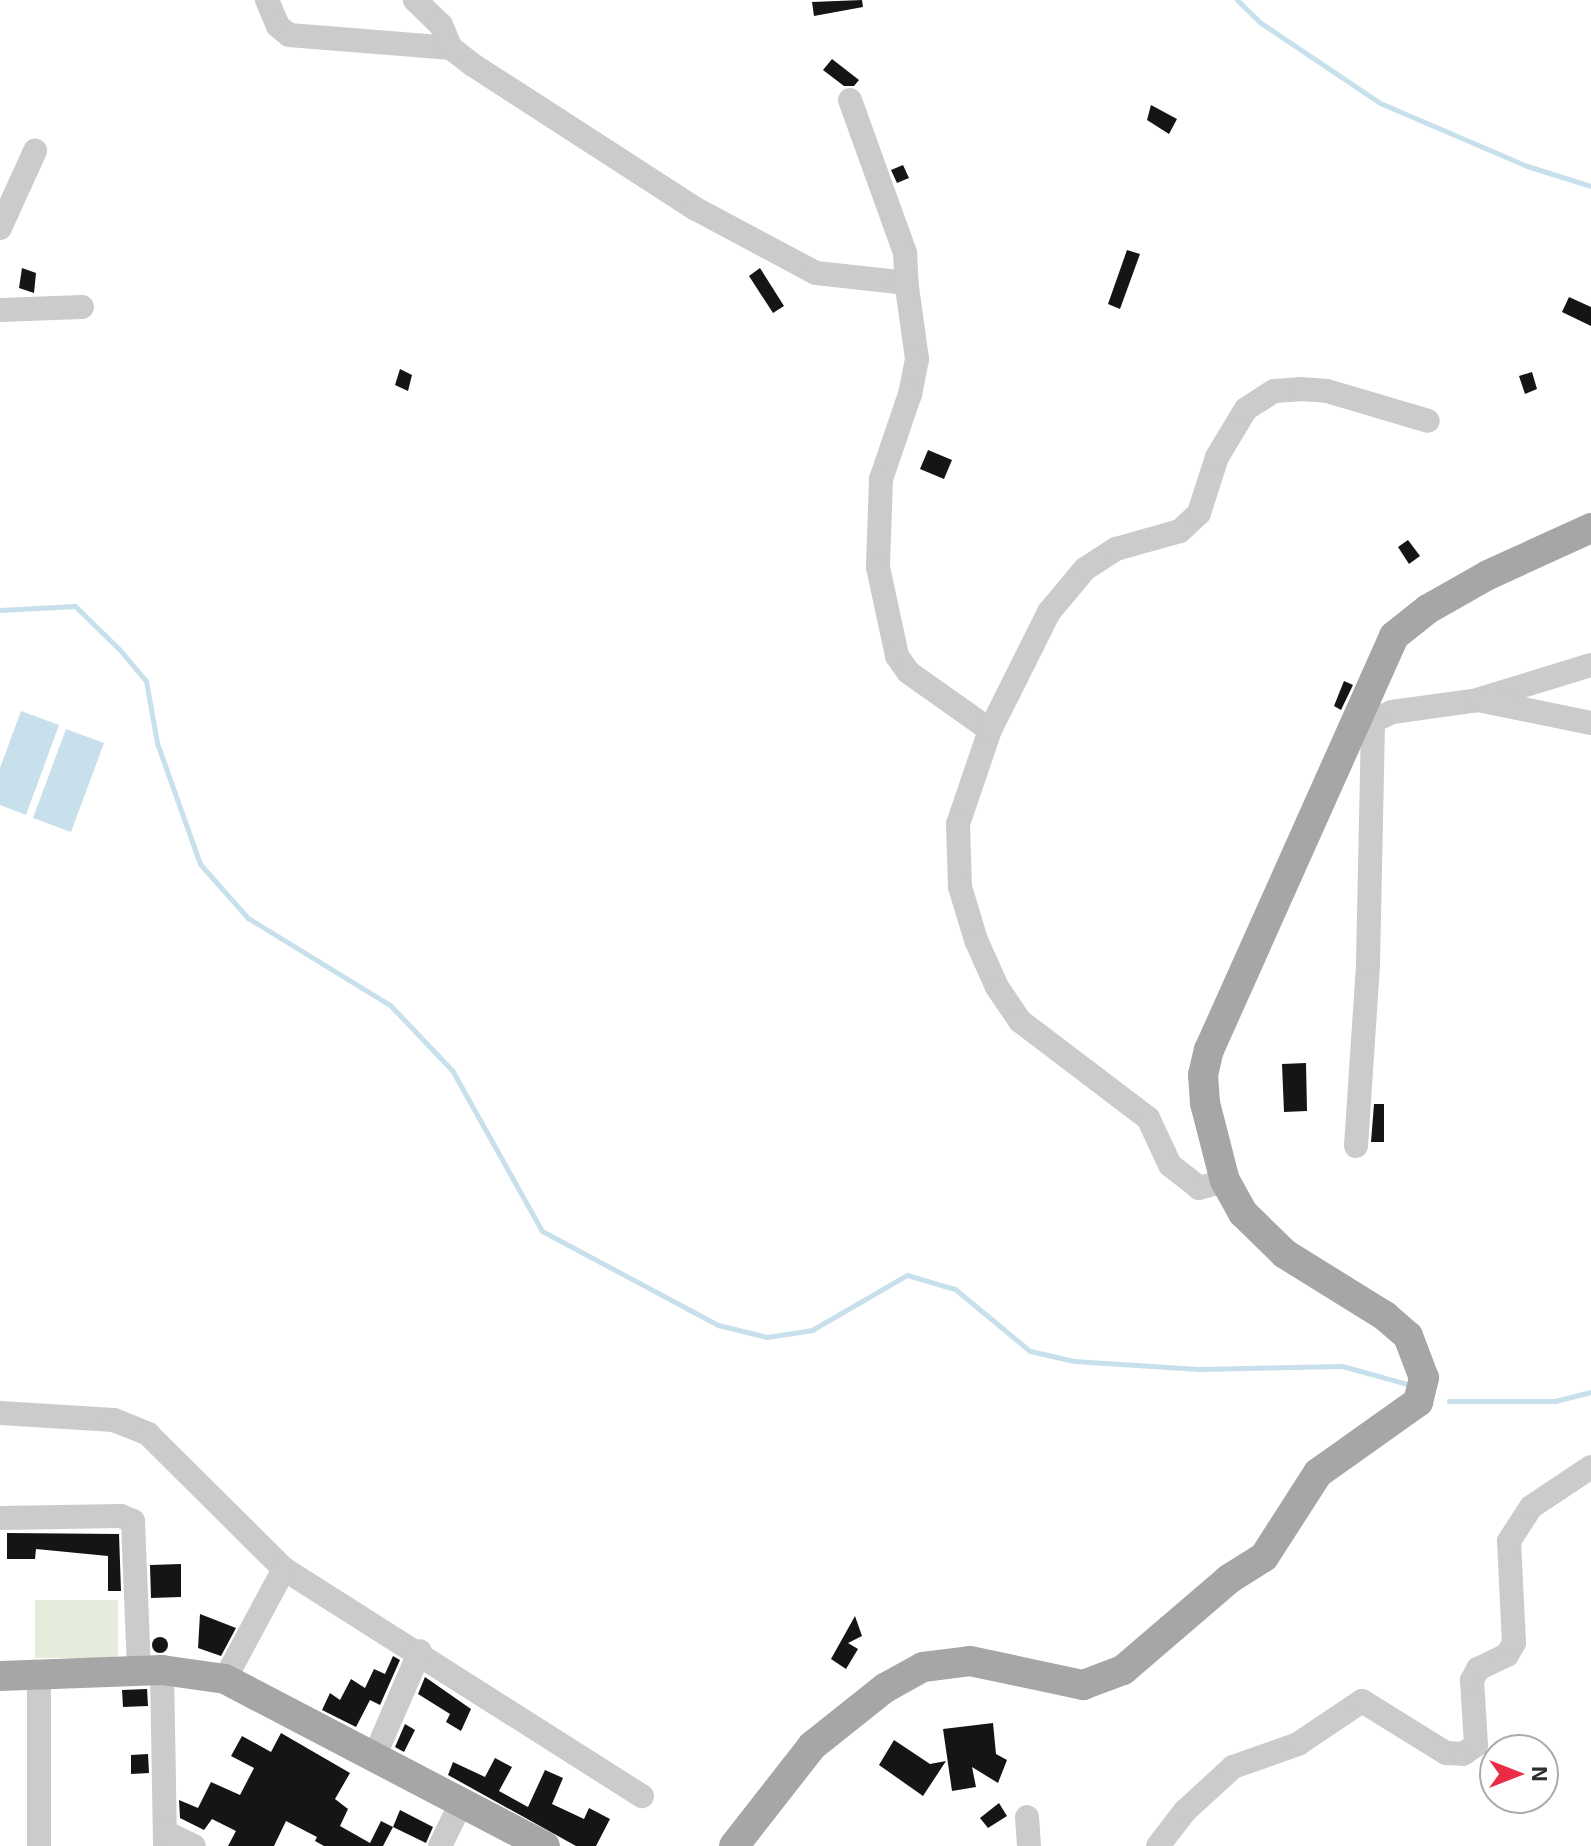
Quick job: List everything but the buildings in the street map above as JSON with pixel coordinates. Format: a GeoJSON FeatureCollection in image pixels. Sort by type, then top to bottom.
{"type":"FeatureCollection","features":[{"type":"Feature","properties":{"kind":"main road"},"geometry":{"type":"LineString","coordinates":[[734,1846],[812,1746],[885,1688],[923,1667],[970,1661],[1083,1685],[1123,1670],[1229,1579],[1264,1557],[1318,1473],[1418,1402],[1424,1378],[1408,1336],[1259,1234],[1225,1181],[1205,1103],[1209,1050],[1363,725],[1383,651],[1409,622],[1488,575],[1591,528]]}},
{"type":"Feature","properties":{"kind":"main road"},"geometry":{"type":"LineString","coordinates":[[0,1676],[150,1670],[225,1679],[545,1846]]}},
{"type":"Feature","properties":{"kind":"street"},"geometry":{"type":"LineString","coordinates":[[267,0],[278,26],[289,35],[451,48],[696,209],[816,273],[899,282],[907,287]]}},
{"type":"Feature","properties":{"kind":"street"},"geometry":{"type":"LineString","coordinates":[[415,0],[441,25],[451,48]]}},
{"type":"Feature","properties":{"kind":"street"},"geometry":{"type":"LineString","coordinates":[[850,100],[910,268],[907,287],[917,359],[910,394],[881,479],[878,567],[884,607],[897,656],[908,672],[990,730]]}},
{"type":"Feature","properties":{"kind":"street"},"geometry":{"type":"LineString","coordinates":[[0,228],[7,190],[35,151]]}},
{"type":"Feature","properties":{"kind":"street"},"geometry":{"type":"LineString","coordinates":[[0,310],[82,307]]}},
{"type":"Feature","properties":{"kind":"street"},"geometry":{"type":"LineString","coordinates":[[1225,1181],[1199,1188],[1170,1165],[1148,1118],[1020,1021],[997,987],[960,887],[958,824],[990,730],[1049,612],[1085,569],[1116,549],[1180,531],[1199,513],[1217,457],[1246,409],[1274,391],[1300,389],[1327,391],[1428,421]]}},
{"type":"Feature","properties":{"kind":"street"},"geometry":{"type":"LineString","coordinates":[[1356,1146],[1368,963],[1363,725],[1478,700],[1591,665]]}},
{"type":"Feature","properties":{"kind":"street"},"geometry":{"type":"LineString","coordinates":[[1478,700],[1591,723]]}},
{"type":"Feature","properties":{"kind":"street"},"geometry":{"type":"LineString","coordinates":[[0,1413],[114,1420],[148,1434],[284,1569],[420,1651],[642,1796]]}},
{"type":"Feature","properties":{"kind":"street"},"geometry":{"type":"LineString","coordinates":[[1158,1846],[1185,1811],[1233,1767],[1298,1744],[1362,1701],[1446,1753],[1463,1754],[1476,1745],[1472,1680],[1478,1669],[1507,1655],[1514,1643],[1509,1541],[1531,1507],[1591,1467]]}},
{"type":"Feature","properties":{"kind":"street"},"geometry":{"type":"LineString","coordinates":[[0,1518],[121,1516],[133,1521],[165,1839],[194,1846]]}},
{"type":"Feature","properties":{"kind":"street"},"geometry":{"type":"LineString","coordinates":[[225,1679],[284,1569]]}},
{"type":"Feature","properties":{"kind":"street"},"geometry":{"type":"LineString","coordinates":[[375,1755],[420,1651]]}},
{"type":"Feature","properties":{"kind":"street"},"geometry":{"type":"LineString","coordinates":[[39,1674],[39,1846]]}},
{"type":"Feature","properties":{"kind":"street"},"geometry":{"type":"LineString","coordinates":[[440,1846],[462,1801]]}},
{"type":"Feature","properties":{"kind":"street"},"geometry":{"type":"LineString","coordinates":[[1027,1817],[1029,1846]]}},
{"type":"Feature","properties":{"kind":"green space"},"geometry":{"type":"Polygon","coordinates":[[[35,1600],[118,1600],[118,1658],[35,1658],[35,1600]]]}},
{"type":"Feature","properties":{"kind":"water"},"geometry":{"type":"Polygon","coordinates":[[[21,711],[59,725],[26,815],[0,805],[0,768],[21,711]]]}},
{"type":"Feature","properties":{"kind":"water"},"geometry":{"type":"Polygon","coordinates":[[[66,729],[104,743],[71,832],[33,818],[66,729]]]}},
{"type":"Feature","properties":{"kind":"waterway"},"geometry":{"type":"LineString","coordinates":[[1237,0],[1261,23],[1380,103],[1527,166],[1591,186]]}},
{"type":"Feature","properties":{"kind":"waterway"},"geometry":{"type":"LineString","coordinates":[[0,610],[75,606],[120,650],[146,681],[157,743],[200,864],[248,918],[390,1005],[452,1070],[542,1231],[718,1325],[767,1337],[812,1330],[907,1275],[955,1289],[1030,1351],[1074,1361],[1199,1369],[1342,1366],[1407,1384]]}},
{"type":"Feature","properties":{"kind":"waterway"},"geometry":{"type":"LineString","coordinates":[[1449,1401],[1555,1401],[1591,1392]]}}]}
